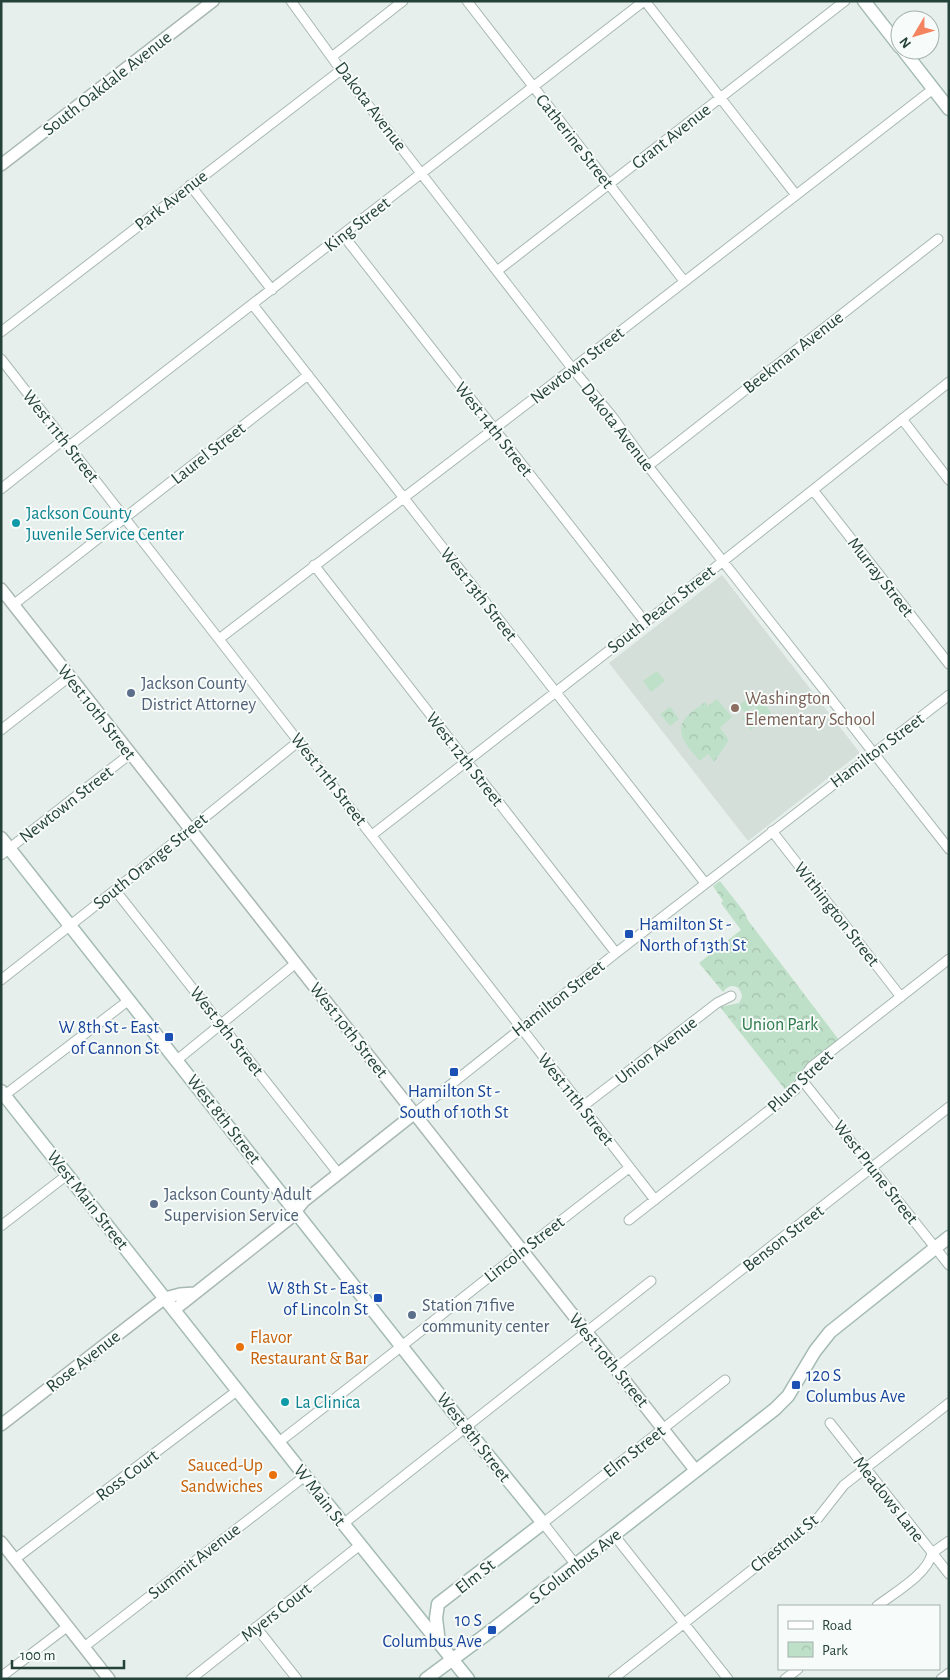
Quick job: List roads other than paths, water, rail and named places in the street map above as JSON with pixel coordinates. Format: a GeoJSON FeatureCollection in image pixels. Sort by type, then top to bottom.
{"type":"FeatureCollection","features":[{"type":"Feature","properties":{"kind":"main road"},"geometry":{"type":"LineString","coordinates":[[864,1],[890,34]]}},
{"type":"Feature","properties":{"kind":"main road"},"geometry":{"type":"LineString","coordinates":[[911,60],[949,109]]}},
{"type":"Feature","properties":{"kind":"main road","name":"West 8th Street"},"geometry":{"type":"LineString","coordinates":[[1,838],[6,852],[70,925],[465,1427],[543,1523]]}},
{"type":"Feature","properties":{"kind":"main road","name":"West Main Street"},"geometry":{"type":"LineString","coordinates":[[2,1095],[174,1310]]}},
{"type":"Feature","properties":{"kind":"main road","name":"S Columbus Ave"},"geometry":{"type":"LineString","coordinates":[[426,1679],[492,1630],[775,1409],[792,1390],[821,1342],[840,1322],[949,1237]]}},
{"type":"Feature","properties":{"kind":"main road","name":"W Main St"},"geometry":{"type":"LineString","coordinates":[[174,1310],[468,1679]]}},
{"type":"Feature","properties":{"kind":"main road","name":"Elm St"},"geometry":{"type":"LineString","coordinates":[[439,1642],[436,1618],[438,1604],[543,1523]]}},
{"type":"Feature","properties":{"kind":"main road"},"geometry":{"type":"LineString","coordinates":[[412,1609],[426,1610],[438,1604]]}},
{"type":"Feature","properties":{"kind":"street","name":"South Oakdale Avenue"},"geometry":{"type":"LineString","coordinates":[[1,165],[213,1]]}},
{"type":"Feature","properties":{"kind":"street","name":"Dakota Avenue"},"geometry":{"type":"LineString","coordinates":[[291,1],[333,56],[341,70],[949,850]]}},
{"type":"Feature","properties":{"kind":"street"},"geometry":{"type":"LineString","coordinates":[[333,56],[403,1]]}},
{"type":"Feature","properties":{"kind":"street","name":"Catherine Street"},"geometry":{"type":"LineString","coordinates":[[467,1],[684,282]]}},
{"type":"Feature","properties":{"kind":"street"},"geometry":{"type":"LineString","coordinates":[[644,1],[796,195]]}},
{"type":"Feature","properties":{"kind":"street","name":"King Street"},"geometry":{"type":"LineString","coordinates":[[1,489],[253,305],[644,1]]}},
{"type":"Feature","properties":{"kind":"street","name":"Grant Avenue"},"geometry":{"type":"LineString","coordinates":[[497,271],[845,1]]}},
{"type":"Feature","properties":{"kind":"street","name":"Park Avenue"},"geometry":{"type":"LineString","coordinates":[[1,332],[341,70]]}},
{"type":"Feature","properties":{"kind":"street","name":"Newtown Street"},"geometry":{"type":"LineString","coordinates":[[219,639],[933,89]]}},
{"type":"Feature","properties":{"kind":"street"},"geometry":{"type":"LineString","coordinates":[[190,185],[272,290]]}},
{"type":"Feature","properties":{"kind":"street","name":"West 14th Street"},"geometry":{"type":"LineString","coordinates":[[343,235],[645,622]]}},
{"type":"Feature","properties":{"kind":"street","name":"Beekman Avenue"},"geometry":{"type":"LineString","coordinates":[[648,466],[938,239]]}},
{"type":"Feature","properties":{"kind":"street","name":"West 13th Street"},"geometry":{"type":"LineString","coordinates":[[253,305],[705,884]]}},
{"type":"Feature","properties":{"kind":"street","name":"West 11th Street"},"geometry":{"type":"LineString","coordinates":[[1,359],[655,1200]]}},
{"type":"Feature","properties":{"kind":"street","name":"Laurel Street"},"geometry":{"type":"LineString","coordinates":[[13,604],[308,375]]}},
{"type":"Feature","properties":{"kind":"street","name":"South Peach Street"},"geometry":{"type":"LineString","coordinates":[[372,834],[724,561],[949,382]]}},
{"type":"Feature","properties":{"kind":"street"},"geometry":{"type":"LineString","coordinates":[[902,419],[949,480]]}},
{"type":"Feature","properties":{"kind":"street","name":"Murray Street"},"geometry":{"type":"LineString","coordinates":[[813,490],[949,664]]}},
{"type":"Feature","properties":{"kind":"street","name":"West 12th Street"},"geometry":{"type":"LineString","coordinates":[[314,565],[616,952]]}},
{"type":"Feature","properties":{"kind":"street","name":"West 10th Street"},"geometry":{"type":"LineString","coordinates":[[1,589],[696,1471]]}},
{"type":"Feature","properties":{"kind":"street"},"geometry":{"type":"LineString","coordinates":[[1,730],[69,677]]}},
{"type":"Feature","properties":{"kind":"street","name":"Hamilton Street"},"geometry":{"type":"LineString","coordinates":[[174,1310],[289,1219],[304,1201],[520,1028],[949,695]]}},
{"type":"Feature","properties":{"kind":"street","name":"South Orange Street"},"geometry":{"type":"LineString","coordinates":[[1,980],[116,890],[299,741]]}},
{"type":"Feature","properties":{"kind":"street","name":"Newtown Street"},"geometry":{"type":"LineString","coordinates":[[6,852],[130,754]]}},
{"type":"Feature","properties":{"kind":"street","name":"Withington Street"},"geometry":{"type":"LineString","coordinates":[[772,831],[901,997]]}},
{"type":"Feature","properties":{"kind":"street","name":"West 9th Street"},"geometry":{"type":"LineString","coordinates":[[116,890],[338,1174]]}},
{"type":"Feature","properties":{"kind":"street","name":"Plum Street"},"geometry":{"type":"LineString","coordinates":[[628,1220],[795,1090],[811,1067],[949,960]]}},
{"type":"Feature","properties":{"kind":"street"},"geometry":{"type":"LineString","coordinates":[[177,1060],[296,964]]}},
{"type":"Feature","properties":{"kind":"street","name":"Union Avenue"},"geometry":{"type":"LineString","coordinates":[[582,1107],[717,1003],[731,996]]}},
{"type":"Feature","properties":{"kind":"street"},"geometry":{"type":"LineString","coordinates":[[2,1095],[128,1000]]}},
{"type":"Feature","properties":{"kind":"street","name":"West Prune Street"},"geometry":{"type":"LineString","coordinates":[[802,1080],[949,1265]]}},
{"type":"Feature","properties":{"kind":"street","name":"Benson Street"},"geometry":{"type":"LineString","coordinates":[[616,1368],[949,1107]]}},
{"type":"Feature","properties":{"kind":"street","name":"Lincoln Street"},"geometry":{"type":"LineString","coordinates":[[279,1442],[402,1347],[522,1249],[629,1168]]}},
{"type":"Feature","properties":{"kind":"street"},"geometry":{"type":"LineString","coordinates":[[1,1226],[67,1174]]}},
{"type":"Feature","properties":{"kind":"street"},"geometry":{"type":"LineString","coordinates":[[343,1524],[651,1281]]}},
{"type":"Feature","properties":{"kind":"street"},"geometry":{"type":"LineString","coordinates":[[164,1298],[195,1293]]}},
{"type":"Feature","properties":{"kind":"street","name":"Rose Avenue"},"geometry":{"type":"LineString","coordinates":[[1,1425],[164,1298]]}},
{"type":"Feature","properties":{"kind":"street","name":"Elm Street"},"geometry":{"type":"LineString","coordinates":[[543,1523],[725,1380]]}},
{"type":"Feature","properties":{"kind":"street","name":"Ross Court"},"geometry":{"type":"LineString","coordinates":[[15,1560],[238,1390]]}},
{"type":"Feature","properties":{"kind":"street","name":"Chestnut St"},"geometry":{"type":"LineString","coordinates":[[613,1679],[818,1518],[844,1485],[949,1402]]}},
{"type":"Feature","properties":{"kind":"street","name":"Meadows Lane"},"geometry":{"type":"LineString","coordinates":[[830,1423],[949,1574]]}},
{"type":"Feature","properties":{"kind":"street","name":"Summit Avenue"},"geometry":{"type":"LineString","coordinates":[[84,1647],[305,1476]]}},
{"type":"Feature","properties":{"kind":"street","name":"West 8th Street"},"geometry":{"type":"LineString","coordinates":[[543,1523],[576,1565]]}},
{"type":"Feature","properties":{"kind":"street"},"geometry":{"type":"LineString","coordinates":[[614,1535],[728,1679]]}},
{"type":"Feature","properties":{"kind":"street"},"geometry":{"type":"LineString","coordinates":[[878,1605],[923,1570],[931,1560],[932,1553],[949,1541]]}},
{"type":"Feature","properties":{"kind":"street"},"geometry":{"type":"LineString","coordinates":[[1,1542],[109,1679]]}},
{"type":"Feature","properties":{"kind":"street","name":"Myers Court"},"geometry":{"type":"LineString","coordinates":[[191,1679],[360,1545]]}},
{"type":"Feature","properties":{"kind":"street"},"geometry":{"type":"LineString","coordinates":[[1,1677],[68,1626]]}},
{"type":"Feature","properties":{"kind":"street"},"geometry":{"type":"LineString","coordinates":[[256,1627],[297,1679]]}},
{"type":"Feature","properties":{"kind":"street"},"geometry":{"type":"LineString","coordinates":[[785,1679],[797,1670]]}},
{"type":"Feature","properties":{"kind":"street"},"geometry":{"type":"LineString","coordinates":[[941,1679],[949,1673]]}},
{"type":"Feature","properties":{"kind":"place","name":"Jackson County Juvenile Service Center"},"geometry":{"type":"Point","coordinates":[16,523]}},
{"type":"Feature","properties":{"kind":"place","name":"Jackson County District Attorney"},"geometry":{"type":"Point","coordinates":[131,693]}},
{"type":"Feature","properties":{"kind":"place","name":"Washington Elementary School"},"geometry":{"type":"Point","coordinates":[735,708]}},
{"type":"Feature","properties":{"kind":"place","name":"Hamilton St - North of 13th St"},"geometry":{"type":"Point","coordinates":[629,934]}},
{"type":"Feature","properties":{"kind":"place","name":"W 8th St - East of Cannon St"},"geometry":{"type":"Point","coordinates":[169,1037]}},
{"type":"Feature","properties":{"kind":"place","name":"Hamilton St - South of 10th St"},"geometry":{"type":"Point","coordinates":[454,1072]}},
{"type":"Feature","properties":{"kind":"place","name":"Jackson County Adult Supervision Service"},"geometry":{"type":"Point","coordinates":[154,1204]}},
{"type":"Feature","properties":{"kind":"place","name":"W 8th St - East of Lincoln St"},"geometry":{"type":"Point","coordinates":[378,1298]}},
{"type":"Feature","properties":{"kind":"place","name":"Station 71five community center"},"geometry":{"type":"Point","coordinates":[412,1315]}},
{"type":"Feature","properties":{"kind":"place","name":"Flavor Restaurant & Bar"},"geometry":{"type":"Point","coordinates":[240,1347]}},
{"type":"Feature","properties":{"kind":"place","name":"120 S Columbus Ave"},"geometry":{"type":"Point","coordinates":[796,1385]}},
{"type":"Feature","properties":{"kind":"place","name":"La Clinica"},"geometry":{"type":"Point","coordinates":[285,1402]}},
{"type":"Feature","properties":{"kind":"place","name":"Sauced-Up Sandwiches"},"geometry":{"type":"Point","coordinates":[273,1475]}},
{"type":"Feature","properties":{"kind":"place","name":"10 S Columbus Ave"},"geometry":{"type":"Point","coordinates":[492,1630]}},
{"type":"Feature","properties":{"kind":"park label","name":"Union Park"},"geometry":{"type":"Point","coordinates":[780,1024]}}]}
